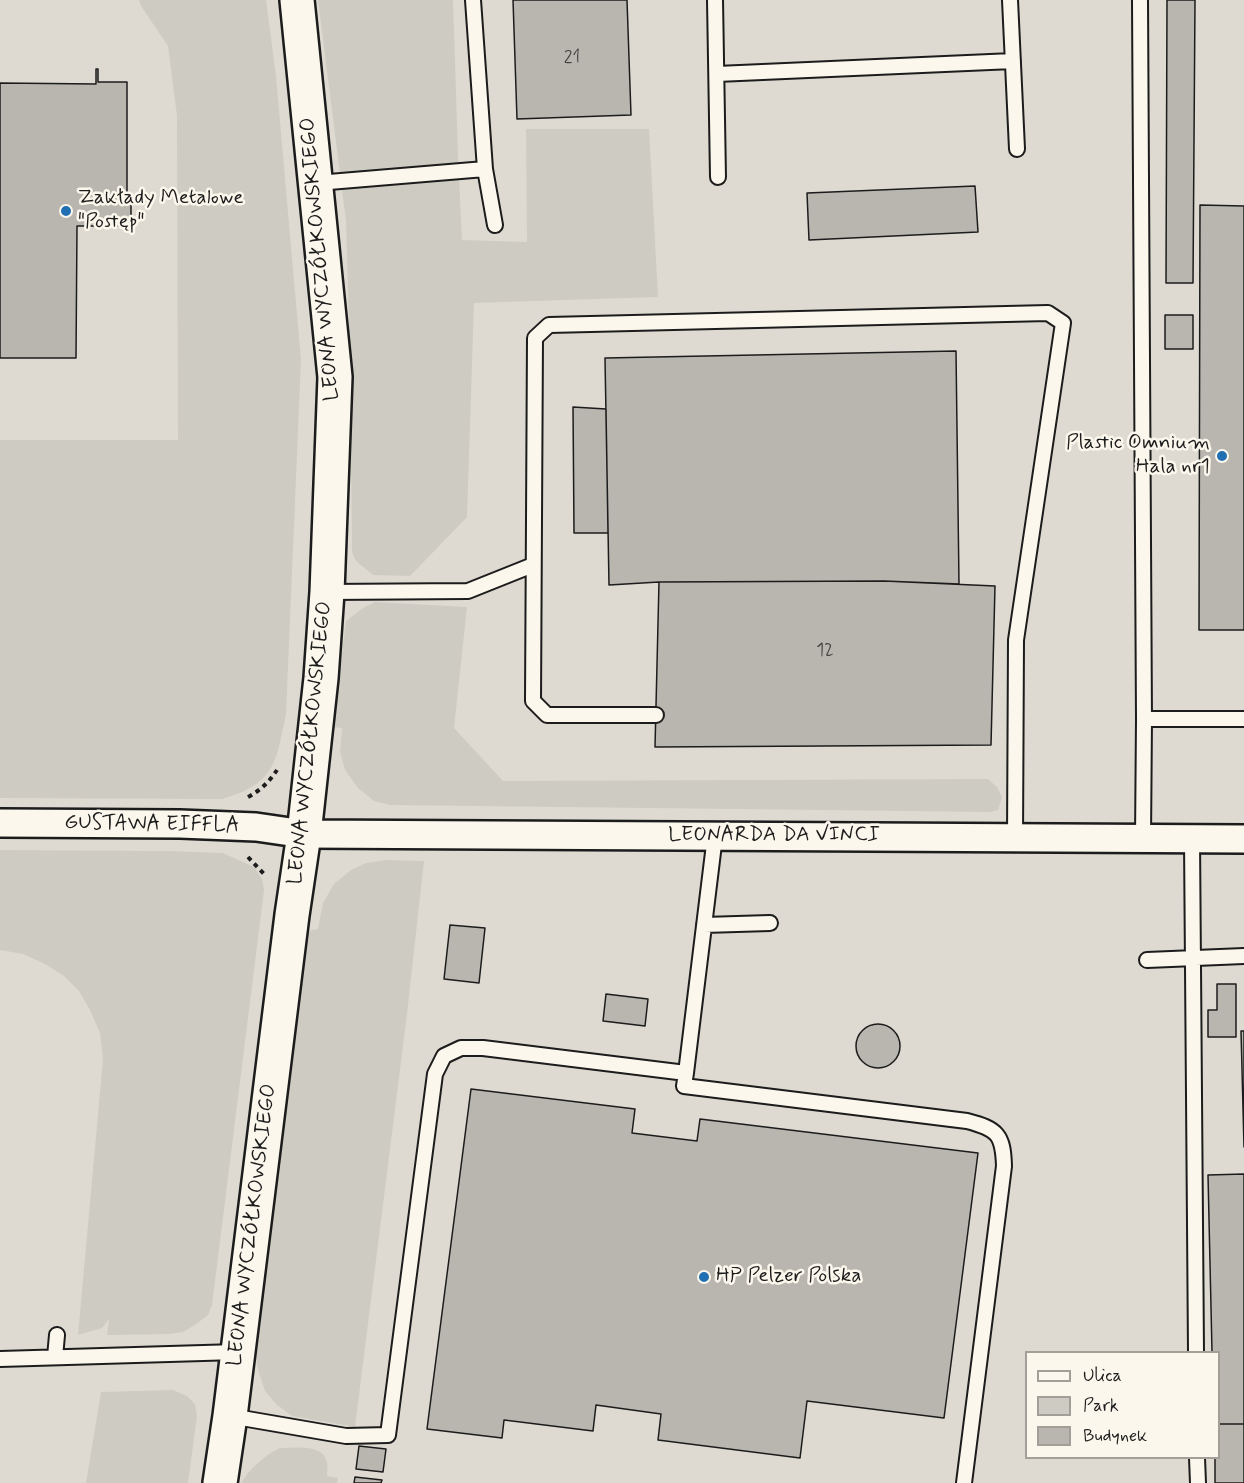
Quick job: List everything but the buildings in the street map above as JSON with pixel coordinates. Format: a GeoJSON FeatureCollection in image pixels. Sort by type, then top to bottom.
{"type":"FeatureCollection","features":[{"type":"Feature","properties":{"kind":"street","name":"LEONA WYCZÓŁKOWSKIEGO"},"geometry":{"type":"LineString","coordinates":[[220,1483],[304,834],[321,678],[327,592],[335,376],[297,0]]}},
{"type":"Feature","properties":{"kind":"street","name":"GUSTAWA EIFFLA"},"geometry":{"type":"LineString","coordinates":[[0,823],[213,825],[256,827],[304,834]]}},
{"type":"Feature","properties":{"kind":"street","name":"LEONARDA DA VINCI"},"geometry":{"type":"LineString","coordinates":[[304,834],[1244,839]]}},
{"type":"Feature","properties":{"kind":"lane"},"geometry":{"type":"LineString","coordinates":[[473,0],[485,169],[495,225]]}},
{"type":"Feature","properties":{"kind":"lane"},"geometry":{"type":"LineString","coordinates":[[715,0],[718,177]]}},
{"type":"Feature","properties":{"kind":"lane"},"geometry":{"type":"LineString","coordinates":[[1010,0],[1017,149]]}},
{"type":"Feature","properties":{"kind":"lane"},"geometry":{"type":"LineString","coordinates":[[1140,0],[1143,839]]}},
{"type":"Feature","properties":{"kind":"lane"},"geometry":{"type":"LineString","coordinates":[[717,74],[1013,61]]}},
{"type":"Feature","properties":{"kind":"lane"},"geometry":{"type":"LineString","coordinates":[[317,183],[485,169]]}},
{"type":"Feature","properties":{"kind":"lane"},"geometry":{"type":"LineString","coordinates":[[656,715],[548,715],[533,700],[535,338],[549,325],[1048,313],[1063,323],[1016,640],[1015,838]]}},
{"type":"Feature","properties":{"kind":"lane"},"geometry":{"type":"LineString","coordinates":[[327,592],[468,591],[533,565]]}},
{"type":"Feature","properties":{"kind":"lane"},"geometry":{"type":"LineString","coordinates":[[1144,719],[1244,720]]}},
{"type":"Feature","properties":{"kind":"lane"},"geometry":{"type":"LineString","coordinates":[[716,836],[684,1086],[968,1121],[986,1126],[998,1135],[1004,1148],[1004,1166],[964,1483]]}},
{"type":"Feature","properties":{"kind":"lane"},"geometry":{"type":"LineString","coordinates":[[1192,838],[1196,1351]]}},
{"type":"Feature","properties":{"kind":"lane"},"geometry":{"type":"LineString","coordinates":[[704,925],[770,923]]}},
{"type":"Feature","properties":{"kind":"lane"},"geometry":{"type":"LineString","coordinates":[[1147,960],[1244,956]]}},
{"type":"Feature","properties":{"kind":"lane"},"geometry":{"type":"LineString","coordinates":[[230,1416],[346,1436],[388,1435],[431,1096],[435,1074],[444,1056],[461,1048],[483,1048],[686,1073]]}},
{"type":"Feature","properties":{"kind":"lane"},"geometry":{"type":"LineString","coordinates":[[55,1357],[57,1335]]}},
{"type":"Feature","properties":{"kind":"lane"},"geometry":{"type":"LineString","coordinates":[[0,1359],[237,1352]]}},
{"type":"Feature","properties":{"kind":"lane"},"geometry":{"type":"LineString","coordinates":[[1197,1459],[1198,1483]]}},
{"type":"Feature","properties":{"kind":"path"},"geometry":{"type":"LineString","coordinates":[[246,798],[258,792],[268,783],[278,768]]}},
{"type":"Feature","properties":{"kind":"shaded area"},"geometry":{"type":"Polygon","coordinates":[[[0,0],[1244,0],[1244,1483],[0,1483],[0,0]]]}},
{"type":"Feature","properties":{"kind":"green space"},"geometry":{"type":"Polygon","coordinates":[[[139,0],[266,0],[276,76],[301,360],[286,714],[279,746],[270,769],[253,786],[222,799],[0,798],[0,440],[178,440],[177,116],[168,46],[139,0]]]}},
{"type":"Feature","properties":{"kind":"green space"},"geometry":{"type":"Polygon","coordinates":[[[318,0],[453,0],[462,240],[527,242],[526,129],[649,129],[658,297],[474,303],[467,517],[410,576],[373,575],[356,561],[352,552],[346,221],[318,0]]]}},
{"type":"Feature","properties":{"kind":"green space"},"geometry":{"type":"Polygon","coordinates":[[[375,602],[467,607],[454,728],[503,781],[988,779],[997,787],[1002,797],[998,810],[990,812],[390,805],[374,801],[358,788],[345,770],[340,752],[342,728],[333,727],[346,621],[375,602]]]}},
{"type":"Feature","properties":{"kind":"green space"},"geometry":{"type":"Polygon","coordinates":[[[0,850],[223,853],[254,867],[262,879],[264,890],[212,1305],[208,1315],[183,1332],[107,1335],[109,1319],[102,1328],[78,1335],[103,1059],[100,1033],[79,991],[64,976],[23,954],[0,950],[0,850]]]}},
{"type":"Feature","properties":{"kind":"green space"},"geometry":{"type":"Polygon","coordinates":[[[386,860],[424,861],[355,1427],[292,1416],[276,1404],[265,1391],[255,1354],[308,931],[318,929],[323,903],[334,884],[351,870],[366,863],[386,860]]]}},
{"type":"Feature","properties":{"kind":"green space"},"geometry":{"type":"Polygon","coordinates":[[[173,1390],[187,1396],[195,1404],[197,1416],[188,1483],[86,1483],[101,1392],[173,1390]]]}},
{"type":"Feature","properties":{"kind":"green space"},"geometry":{"type":"Polygon","coordinates":[[[300,1447],[320,1452],[327,1462],[327,1476],[338,1478],[337,1483],[241,1483],[258,1463],[280,1448],[300,1447]]]}},
{"type":"Feature","properties":{"kind":"place","name":"Zakłady Metalowe \"Postęp\""},"geometry":{"type":"Point","coordinates":[66,211]}},
{"type":"Feature","properties":{"kind":"place","name":"Plastic Omnium Hala nr1"},"geometry":{"type":"Point","coordinates":[1222,456]}},
{"type":"Feature","properties":{"kind":"place","name":"HP Pelzer Polska"},"geometry":{"type":"Point","coordinates":[704,1277]}}]}
